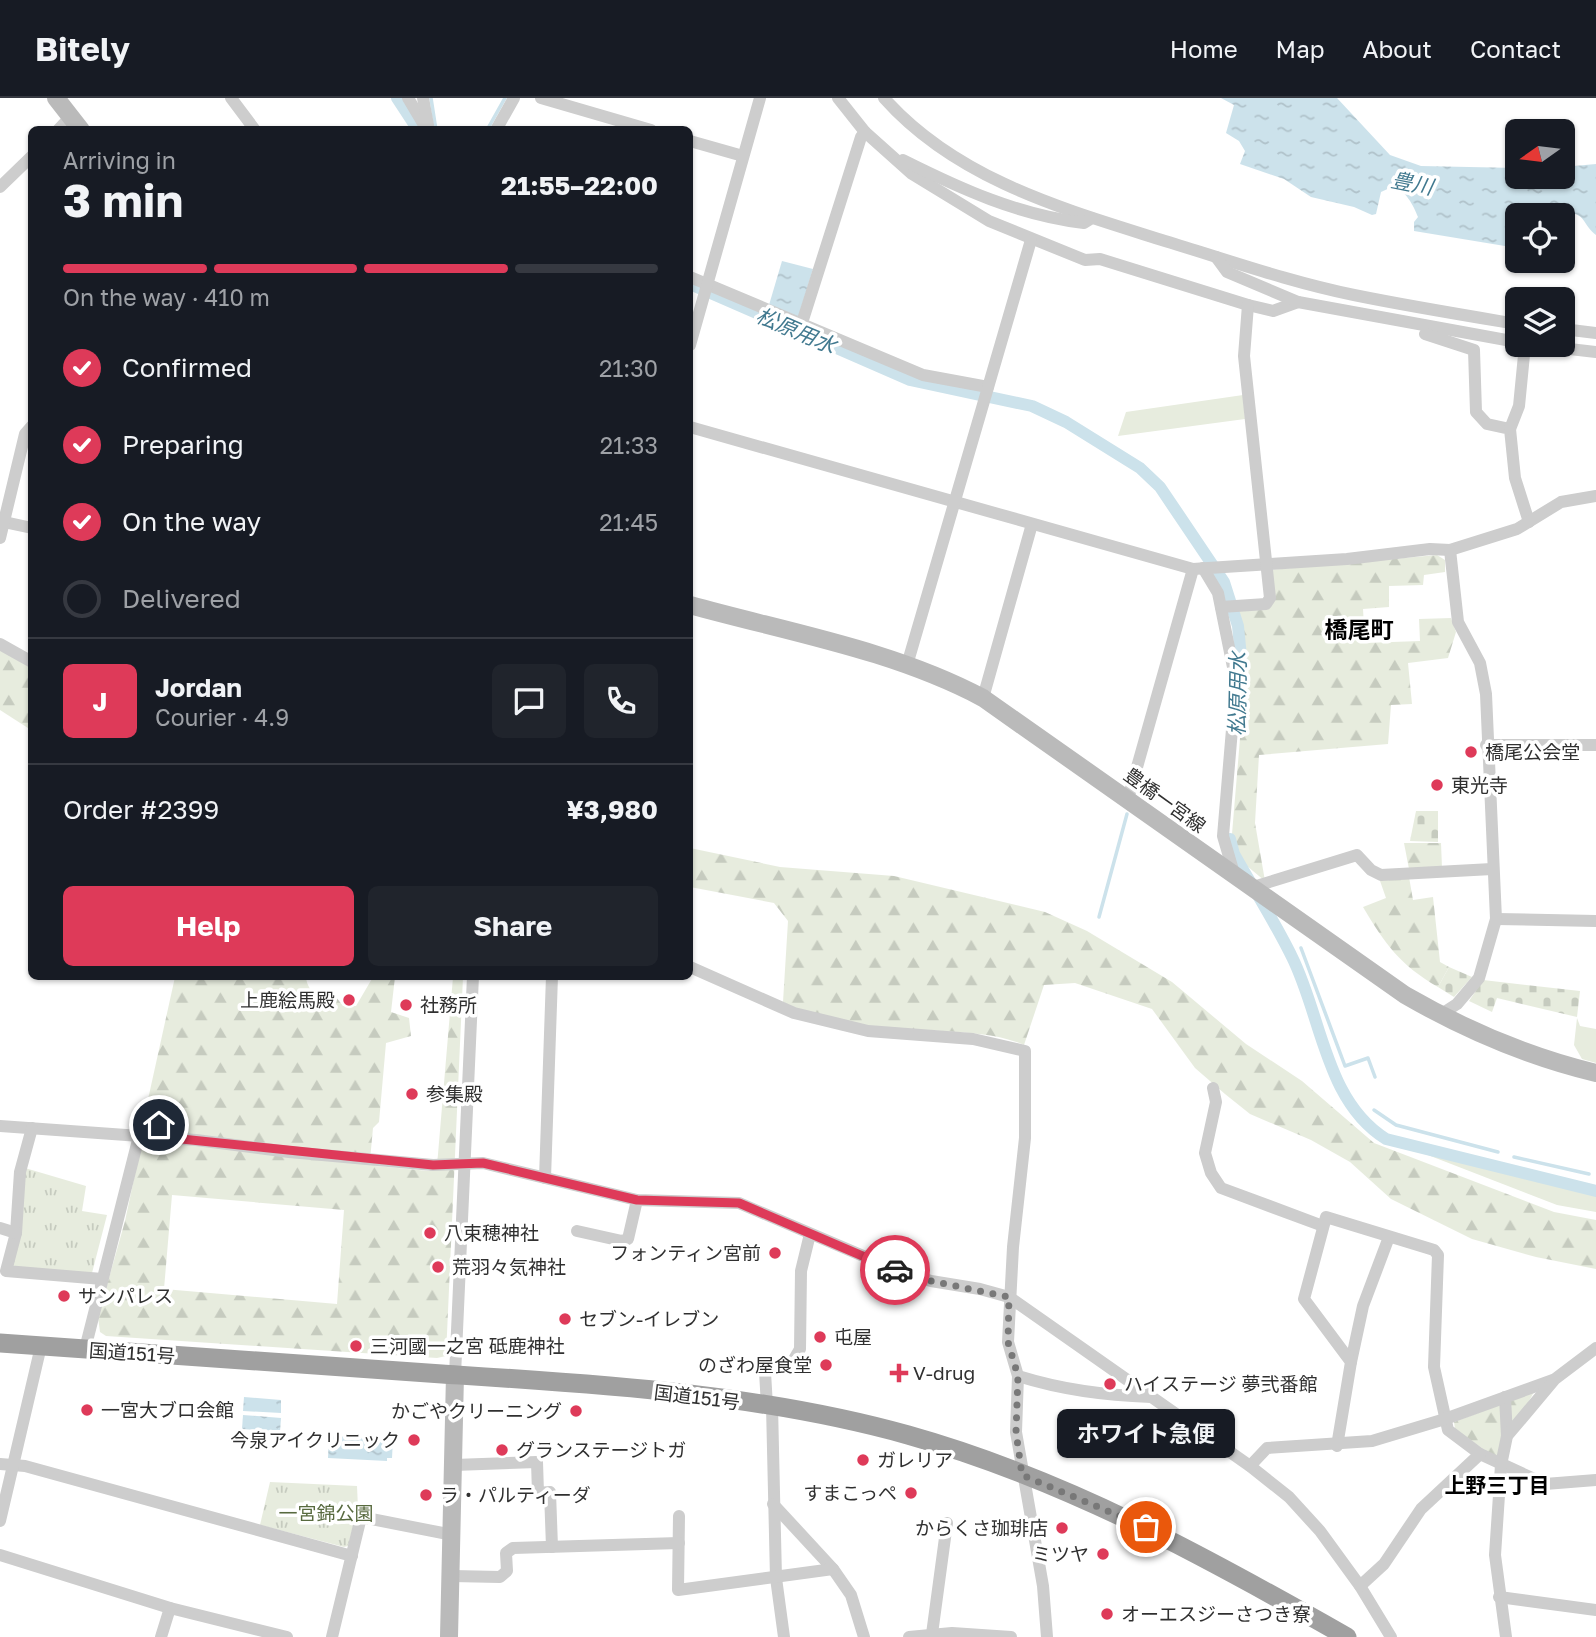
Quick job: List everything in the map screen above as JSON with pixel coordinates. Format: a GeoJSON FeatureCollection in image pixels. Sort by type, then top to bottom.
{"type":"FeatureCollection","features":[{"type":"Feature","properties":{"kind":"highway","name":"国道151号"},"geometry":{"type":"LineString","coordinates":[[0,1343],[643,1391],[770,1406],[906,1435],[1022,1475],[1125,1517],[1186,1546],[1347,1637]]}},
{"type":"Feature","properties":{"kind":"main road"},"geometry":{"type":"LineString","coordinates":[[56,98],[76,123]]}},
{"type":"Feature","properties":{"kind":"main road","name":"豊橋一宮線"},"geometry":{"type":"LineString","coordinates":[[693,606],[907,665],[949,680],[982,698],[1128,799],[1350,959],[1440,1015],[1531,1054],[1596,1073]]}},
{"type":"Feature","properties":{"kind":"main road"},"geometry":{"type":"LineString","coordinates":[[449,1637],[453,1576],[455,1375]]}},
{"type":"Feature","properties":{"kind":"street"},"geometry":{"type":"LineString","coordinates":[[231,98],[253,126]]}},
{"type":"Feature","properties":{"kind":"street"},"geometry":{"type":"LineString","coordinates":[[408,98],[426,126]]}},
{"type":"Feature","properties":{"kind":"street"},"geometry":{"type":"LineString","coordinates":[[423,98],[427,126]]}},
{"type":"Feature","properties":{"kind":"street"},"geometry":{"type":"LineString","coordinates":[[498,126],[514,98]]}},
{"type":"Feature","properties":{"kind":"street"},"geometry":{"type":"LineString","coordinates":[[541,98],[637,126]]}},
{"type":"Feature","properties":{"kind":"street"},"geometry":{"type":"LineString","coordinates":[[693,335],[761,98]]}},
{"type":"Feature","properties":{"kind":"street"},"geometry":{"type":"LineString","coordinates":[[838,98],[865,132],[892,158],[939,192],[1031,240],[1086,260],[1100,260],[1273,311],[1297,302]]}},
{"type":"Feature","properties":{"kind":"street"},"geometry":{"type":"LineString","coordinates":[[884,98],[937,145],[1001,184],[1043,203],[1353,295],[1505,322]]}},
{"type":"Feature","properties":{"kind":"street"},"geometry":{"type":"LineString","coordinates":[[801,326],[865,132]]}},
{"type":"Feature","properties":{"kind":"street"},"geometry":{"type":"LineString","coordinates":[[693,142],[743,156]]}},
{"type":"Feature","properties":{"kind":"street"},"geometry":{"type":"LineString","coordinates":[[892,158],[899,158],[995,203],[1069,222],[1084,223],[1092,218]]}},
{"type":"Feature","properties":{"kind":"street"},"geometry":{"type":"LineString","coordinates":[[0,187],[28,160]]}},
{"type":"Feature","properties":{"kind":"street"},"geometry":{"type":"LineString","coordinates":[[907,665],[1031,240]]}},
{"type":"Feature","properties":{"kind":"street"},"geometry":{"type":"LineString","coordinates":[[1216,256],[1227,272],[1297,302],[1505,340]]}},
{"type":"Feature","properties":{"kind":"street"},"geometry":{"type":"LineString","coordinates":[[693,279],[923,375],[988,387]]}},
{"type":"Feature","properties":{"kind":"street"},"geometry":{"type":"LineString","coordinates":[[1221,607],[1266,604],[1270,590],[1244,356],[1248,305]]}},
{"type":"Feature","properties":{"kind":"street"},"geometry":{"type":"LineString","coordinates":[[1399,322],[1421,333],[1474,350],[1476,412],[1487,424],[1510,429]]}},
{"type":"Feature","properties":{"kind":"street"},"geometry":{"type":"LineString","coordinates":[[1575,330],[1596,332]]}},
{"type":"Feature","properties":{"kind":"street"},"geometry":{"type":"LineString","coordinates":[[1575,350],[1596,352]]}},
{"type":"Feature","properties":{"kind":"street"},"geometry":{"type":"LineString","coordinates":[[1524,357],[1519,405],[1510,429],[1515,478],[1529,522]]}},
{"type":"Feature","properties":{"kind":"street"},"geometry":{"type":"LineString","coordinates":[[693,428],[1198,568],[1430,549],[1450,550],[1517,529],[1561,502],[1596,496]]}},
{"type":"Feature","properties":{"kind":"street"},"geometry":{"type":"LineString","coordinates":[[0,538],[28,431]]}},
{"type":"Feature","properties":{"kind":"street"},"geometry":{"type":"LineString","coordinates":[[2,523],[28,527]]}},
{"type":"Feature","properties":{"kind":"street"},"geometry":{"type":"LineString","coordinates":[[982,698],[1032,524]]}},
{"type":"Feature","properties":{"kind":"street"},"geometry":{"type":"LineString","coordinates":[[1440,1015],[1457,1004],[1479,978],[1496,919],[1486,744],[1486,694],[1480,663],[1458,622],[1450,550]]}},
{"type":"Feature","properties":{"kind":"street"},"geometry":{"type":"LineString","coordinates":[[1198,568],[1219,593],[1236,682],[1223,836],[1235,877]]}},
{"type":"Feature","properties":{"kind":"street"},"geometry":{"type":"LineString","coordinates":[[1128,799],[1198,568]]}},
{"type":"Feature","properties":{"kind":"street"},"geometry":{"type":"LineString","coordinates":[[0,644],[28,660]]}},
{"type":"Feature","properties":{"kind":"street"},"geometry":{"type":"LineString","coordinates":[[1486,744],[1596,745]]}},
{"type":"Feature","properties":{"kind":"street"},"geometry":{"type":"LineString","coordinates":[[1250,888],[1357,855],[1362,863],[1381,875],[1492,869]]}},
{"type":"Feature","properties":{"kind":"street"},"geometry":{"type":"LineString","coordinates":[[1496,919],[1596,921]]}},
{"type":"Feature","properties":{"kind":"street"},"geometry":{"type":"LineString","coordinates":[[693,968],[794,1013],[868,1031],[973,1039],[1025,1051],[1025,1139],[1009,1297],[1008,1342],[1018,1376],[1016,1432],[1043,1586],[1047,1637]]}},
{"type":"Feature","properties":{"kind":"street"},"geometry":{"type":"LineString","coordinates":[[455,1375],[473,980]]}},
{"type":"Feature","properties":{"kind":"street"},"geometry":{"type":"LineString","coordinates":[[545,1178],[552,980]]}},
{"type":"Feature","properties":{"kind":"street"},"geometry":{"type":"LineString","coordinates":[[1213,1088],[1216,1102],[1205,1153],[1211,1173],[1221,1188],[1323,1226]]}},
{"type":"Feature","properties":{"kind":"street"},"geometry":{"type":"LineString","coordinates":[[138,1116],[159,1125],[172,1138]]}},
{"type":"Feature","properties":{"kind":"street"},"geometry":{"type":"LineString","coordinates":[[0,1126],[172,1138],[433,1165],[483,1163],[637,1200],[739,1203],[896,1270],[1009,1297],[1250,1466],[1289,1497],[1312,1522],[1360,1586],[1391,1637]]}},
{"type":"Feature","properties":{"kind":"street"},"geometry":{"type":"LineString","coordinates":[[32,1128],[20,1172],[16,1233],[6,1271],[102,1279]]}},
{"type":"Feature","properties":{"kind":"street"},"geometry":{"type":"LineString","coordinates":[[85,1349],[139,1136]]}},
{"type":"Feature","properties":{"kind":"street"},"geometry":{"type":"LineString","coordinates":[[577,1231],[622,1241],[628,1238],[637,1200]]}},
{"type":"Feature","properties":{"kind":"street"},"geometry":{"type":"LineString","coordinates":[[1351,1362],[1304,1300],[1326,1217],[1434,1250],[1438,1255],[1434,1367],[1448,1430],[1480,1454],[1545,1483],[1596,1480]]}},
{"type":"Feature","properties":{"kind":"street"},"geometry":{"type":"LineString","coordinates":[[0,1228],[16,1233]]}},
{"type":"Feature","properties":{"kind":"street"},"geometry":{"type":"LineString","coordinates":[[784,1637],[776,1578],[770,1406],[765,1372],[793,1361],[800,1349],[802,1271],[810,1234]]}},
{"type":"Feature","properties":{"kind":"street"},"geometry":{"type":"LineString","coordinates":[[1337,1446],[1363,1306],[1389,1237]]}},
{"type":"Feature","properties":{"kind":"street"},"geometry":{"type":"LineString","coordinates":[[0,1521],[41,1346]]}},
{"type":"Feature","properties":{"kind":"street"},"geometry":{"type":"LineString","coordinates":[[1507,1436],[1555,1379],[1596,1348]]}},
{"type":"Feature","properties":{"kind":"street"},"geometry":{"type":"LineString","coordinates":[[1018,1376],[1055,1388],[1097,1395],[1152,1397]]}},
{"type":"Feature","properties":{"kind":"street"},"geometry":{"type":"LineString","coordinates":[[1250,1466],[1267,1448],[1337,1446],[1372,1441],[1445,1419],[1555,1379]]}},
{"type":"Feature","properties":{"kind":"street"},"geometry":{"type":"LineString","coordinates":[[1505,1397],[1507,1436],[1501,1465],[1495,1555],[1506,1637]]}},
{"type":"Feature","properties":{"kind":"street"},"geometry":{"type":"LineString","coordinates":[[1360,1586],[1384,1563],[1421,1508],[1480,1454]]}},
{"type":"Feature","properties":{"kind":"street"},"geometry":{"type":"LineString","coordinates":[[454,1465],[537,1462],[538,1493],[550,1492],[552,1547]]}},
{"type":"Feature","properties":{"kind":"street"},"geometry":{"type":"LineString","coordinates":[[0,1464],[14,1465],[352,1556]]}},
{"type":"Feature","properties":{"kind":"street"},"geometry":{"type":"LineString","coordinates":[[773,1504],[833,1569],[851,1595],[864,1637]]}},
{"type":"Feature","properties":{"kind":"street"},"geometry":{"type":"LineString","coordinates":[[679,1516],[678,1590],[833,1569]]}},
{"type":"Feature","properties":{"kind":"street"},"geometry":{"type":"LineString","coordinates":[[332,1637],[361,1517],[453,1535]]}},
{"type":"Feature","properties":{"kind":"street"},"geometry":{"type":"LineString","coordinates":[[932,1634],[947,1523]]}},
{"type":"Feature","properties":{"kind":"street"},"geometry":{"type":"LineString","coordinates":[[453,1576],[500,1577],[507,1571],[506,1553],[513,1548],[679,1543]]}},
{"type":"Feature","properties":{"kind":"street"},"geometry":{"type":"LineString","coordinates":[[0,1555],[170,1608],[287,1637]]}},
{"type":"Feature","properties":{"kind":"street"},"geometry":{"type":"LineString","coordinates":[[1499,1597],[1596,1610]]}},
{"type":"Feature","properties":{"kind":"street"},"geometry":{"type":"LineString","coordinates":[[161,1637],[170,1608]]}},
{"type":"Feature","properties":{"kind":"street"},"geometry":{"type":"LineString","coordinates":[[909,1637],[932,1634],[1011,1637]]}},
{"type":"Feature","properties":{"kind":"green space"},"geometry":{"type":"Polygon","coordinates":[[[1243,395],[1245,419],[1118,436],[1126,412],[1243,395]]]}},
{"type":"Feature","properties":{"kind":"green space"},"geometry":{"type":"Polygon","coordinates":[[[1437,555],[1445,560],[1445,572],[1424,575],[1423,585],[1389,586],[1389,607],[1363,609],[1365,643],[1420,641],[1419,619],[1451,618],[1456,632],[1448,658],[1408,663],[1412,704],[1391,705],[1388,744],[1259,755],[1255,823],[1265,881],[1241,861],[1232,834],[1246,667],[1237,609],[1268,606],[1270,570],[1437,555]]]}},
{"type":"Feature","properties":{"kind":"green space"},"geometry":{"type":"Polygon","coordinates":[[[0,650],[28,666],[28,728],[0,710],[0,650]]]}},
{"type":"Feature","properties":{"kind":"green space"},"geometry":{"type":"Polygon","coordinates":[[[1416,811],[1438,811],[1438,842],[1410,841],[1416,811]]]}},
{"type":"Feature","properties":{"kind":"green space"},"geometry":{"type":"Polygon","coordinates":[[[1404,843],[1441,843],[1442,868],[1409,869],[1404,843]]]}},
{"type":"Feature","properties":{"kind":"green space"},"geometry":{"type":"Polygon","coordinates":[[[693,849],[780,867],[894,876],[1045,912],[1087,931],[1172,982],[1246,1044],[1302,1081],[1374,1143],[1554,1212],[1596,1220],[1596,1269],[1536,1257],[1472,1239],[1391,1199],[1350,1162],[1311,1140],[1250,1114],[1195,1068],[1152,1009],[1075,983],[1044,985],[1024,1045],[1005,1038],[964,1032],[882,1027],[841,1021],[821,1017],[783,1002],[788,921],[774,903],[693,888],[693,849]]]}},
{"type":"Feature","properties":{"kind":"green space"},"geometry":{"type":"Polygon","coordinates":[[[1409,877],[1413,900],[1433,897],[1440,962],[1449,967],[1438,987],[1394,953],[1363,907],[1386,898],[1379,878],[1409,877]]]}},
{"type":"Feature","properties":{"kind":"green space"},"geometry":{"type":"Polygon","coordinates":[[[1449,967],[1472,977],[1454,997],[1438,987],[1449,967]]]}},
{"type":"Feature","properties":{"kind":"green space"},"geometry":{"type":"Polygon","coordinates":[[[174,980],[306,980],[312,991],[336,997],[343,1006],[356,1006],[371,980],[395,980],[391,1012],[409,1018],[411,1036],[386,1043],[379,1122],[373,1128],[370,1160],[376,1166],[429,1171],[437,1166],[453,980],[463,980],[446,1356],[437,1358],[106,1336],[100,1332],[98,1317],[125,1221],[142,1141],[145,1113],[174,980]],[[172,1195],[164,1289],[337,1304],[344,1210],[172,1195]]]}},
{"type":"Feature","properties":{"kind":"green space"},"geometry":{"type":"Polygon","coordinates":[[[1483,980],[1580,991],[1577,1017],[1497,998],[1492,1012],[1469,1001],[1483,980]]]}},
{"type":"Feature","properties":{"kind":"green space"},"geometry":{"type":"Polygon","coordinates":[[[1577,1018],[1580,1026],[1596,1029],[1596,1063],[1582,1059],[1574,1045],[1577,1018]]]}},
{"type":"Feature","properties":{"kind":"green space"},"geometry":{"type":"Polygon","coordinates":[[[1415,1150],[1596,1196],[1596,1212],[1557,1205],[1415,1150]]]}},
{"type":"Feature","properties":{"kind":"green space"},"geometry":{"type":"Polygon","coordinates":[[[25,1168],[86,1186],[82,1211],[107,1215],[92,1273],[14,1268],[12,1263],[25,1168]]]}},
{"type":"Feature","properties":{"kind":"green space"},"geometry":{"type":"Polygon","coordinates":[[[1534,1392],[1499,1455],[1493,1456],[1455,1429],[1454,1422],[1534,1392]]]}},
{"type":"Feature","properties":{"kind":"green space","name":"一宮錦公園"},"geometry":{"type":"Polygon","coordinates":[[[270,1482],[357,1486],[358,1508],[348,1546],[260,1525],[270,1482]]]}},
{"type":"Feature","properties":{"kind":"water","name":"豊川"},"geometry":{"type":"Polygon","coordinates":[[[1221,98],[1337,98],[1390,155],[1421,166],[1505,168],[1505,189],[1575,189],[1575,166],[1596,164],[1596,235],[1575,215],[1575,203],[1505,203],[1505,246],[1414,231],[1414,222],[1418,217],[1412,203],[1394,186],[1381,192],[1376,214],[1372,215],[1354,207],[1311,197],[1284,179],[1240,164],[1245,151],[1239,141],[1226,133],[1234,105],[1221,98]]]}},
{"type":"Feature","properties":{"kind":"water"},"geometry":{"type":"Polygon","coordinates":[[[782,261],[813,269],[798,318],[769,305],[782,261]]]}},
{"type":"Feature","properties":{"kind":"water"},"geometry":{"type":"Polygon","coordinates":[[[244,1397],[281,1400],[281,1413],[243,1411],[244,1397]]]}},
{"type":"Feature","properties":{"kind":"water"},"geometry":{"type":"Polygon","coordinates":[[[243,1415],[281,1418],[280,1432],[242,1429],[243,1415]]]}},
{"type":"Feature","properties":{"kind":"water"},"geometry":{"type":"Polygon","coordinates":[[[329,1436],[393,1439],[392,1458],[387,1458],[387,1461],[328,1458],[329,1436]]]}},
{"type":"Feature","properties":{"kind":"waterway","name":"松原用水"},"geometry":{"type":"LineString","coordinates":[[397,98],[415,126]]}},
{"type":"Feature","properties":{"kind":"waterway"},"geometry":{"type":"LineString","coordinates":[[431,98],[435,126]]}},
{"type":"Feature","properties":{"kind":"waterway"},"geometry":{"type":"LineString","coordinates":[[489,126],[505,98]]}},
{"type":"Feature","properties":{"kind":"waterway","name":"松原用水"},"geometry":{"type":"LineString","coordinates":[[693,285],[910,380],[1032,406],[1066,422],[1140,468],[1160,487],[1224,582],[1238,626],[1242,667],[1240,692]]}},
{"type":"Feature","properties":{"kind":"waterway"},"geometry":{"type":"LineString","coordinates":[[1099,917],[1127,814]]}},
{"type":"Feature","properties":{"kind":"waterway","name":"松原用水"},"geometry":{"type":"LineString","coordinates":[[1230,839],[1234,854],[1292,957],[1337,1081],[1366,1123],[1386,1139],[1596,1191]]}},
{"type":"Feature","properties":{"kind":"waterway"},"geometry":{"type":"LineString","coordinates":[[1301,948],[1345,1066],[1368,1058],[1375,1077]]}},
{"type":"Feature","properties":{"kind":"waterway"},"geometry":{"type":"LineString","coordinates":[[1374,1110],[1396,1125],[1498,1152]]}},
{"type":"Feature","properties":{"kind":"waterway"},"geometry":{"type":"LineString","coordinates":[[1514,1157],[1589,1174]]}},
{"type":"Feature","properties":{"kind":"way so far"},"geometry":{"type":"LineString","coordinates":[[895,1270],[931,1281],[1009,1297],[1008,1342],[1018,1376],[1016,1432],[1022,1475],[1146,1527]]}},
{"type":"Feature","properties":{"kind":"place","name":"橋尾公会堂"},"geometry":{"type":"Point","coordinates":[1471,752]}},
{"type":"Feature","properties":{"kind":"place","name":"東光寺"},"geometry":{"type":"Point","coordinates":[1437,785]}},
{"type":"Feature","properties":{"kind":"place","name":"上鹿絵馬殿"},"geometry":{"type":"Point","coordinates":[349,1000]}},
{"type":"Feature","properties":{"kind":"place","name":"社務所"},"geometry":{"type":"Point","coordinates":[406,1005]}},
{"type":"Feature","properties":{"kind":"place","name":"参集殿"},"geometry":{"type":"Point","coordinates":[412,1094]}},
{"type":"Feature","properties":{"kind":"place","name":"八束穂神社"},"geometry":{"type":"Point","coordinates":[430,1233]}},
{"type":"Feature","properties":{"kind":"place","name":"フォンティン宮前"},"geometry":{"type":"Point","coordinates":[775,1253]}},
{"type":"Feature","properties":{"kind":"place","name":"荒羽々気神社"},"geometry":{"type":"Point","coordinates":[438,1267]}},
{"type":"Feature","properties":{"kind":"place","name":"サンパレス"},"geometry":{"type":"Point","coordinates":[64,1296]}},
{"type":"Feature","properties":{"kind":"place","name":"セブン-イレブン"},"geometry":{"type":"Point","coordinates":[565,1319]}},
{"type":"Feature","properties":{"kind":"place","name":"屯屋"},"geometry":{"type":"Point","coordinates":[820,1337]}},
{"type":"Feature","properties":{"kind":"place","name":"三河國一之宮 砥鹿神社"},"geometry":{"type":"Point","coordinates":[356,1346]}},
{"type":"Feature","properties":{"kind":"place","name":"のざわ屋食堂"},"geometry":{"type":"Point","coordinates":[826,1365]}},
{"type":"Feature","properties":{"kind":"place","name":"V-drug"},"geometry":{"type":"Point","coordinates":[899,1373]}},
{"type":"Feature","properties":{"kind":"place","name":"ハイステージ 夢弐番館"},"geometry":{"type":"Point","coordinates":[1110,1384]}},
{"type":"Feature","properties":{"kind":"place","name":"一宮大ブロ会館"},"geometry":{"type":"Point","coordinates":[87,1410]}},
{"type":"Feature","properties":{"kind":"place","name":"かごやクリーニング"},"geometry":{"type":"Point","coordinates":[576,1411]}},
{"type":"Feature","properties":{"kind":"place","name":"今泉アイクリニック"},"geometry":{"type":"Point","coordinates":[414,1440]}},
{"type":"Feature","properties":{"kind":"place","name":"グランステージトガ"},"geometry":{"type":"Point","coordinates":[502,1450]}},
{"type":"Feature","properties":{"kind":"place","name":"ガレリア"},"geometry":{"type":"Point","coordinates":[863,1460]}},
{"type":"Feature","properties":{"kind":"place","name":"すまこっぺ"},"geometry":{"type":"Point","coordinates":[911,1493]}},
{"type":"Feature","properties":{"kind":"place","name":"ラ・パルティーダ"},"geometry":{"type":"Point","coordinates":[426,1495]}},
{"type":"Feature","properties":{"kind":"place","name":"ホワイト急便"},"geometry":{"type":"Point","coordinates":[1146,1527]}},
{"type":"Feature","properties":{"kind":"place","name":"からくさ珈琲店"},"geometry":{"type":"Point","coordinates":[1062,1528]}},
{"type":"Feature","properties":{"kind":"place","name":"ミツヤ"},"geometry":{"type":"Point","coordinates":[1103,1554]}},
{"type":"Feature","properties":{"kind":"place","name":"オーエスジーさつき寮"},"geometry":{"type":"Point","coordinates":[1107,1614]}},
{"type":"Feature","properties":{"kind":"district","name":"橋尾町"},"geometry":{"type":"Point","coordinates":[1359,630]}},
{"type":"Feature","properties":{"kind":"district","name":"上野三丁目"},"geometry":{"type":"Point","coordinates":[1497,1486]}},
{"type":"Feature","properties":{"kind":"route"},"geometry":{"type":"LineString","coordinates":[[159,1125],[172,1138],[433,1165],[483,1163],[637,1200],[697,1199],[739,1203],[757,1208],[895,1270]]}}]}
